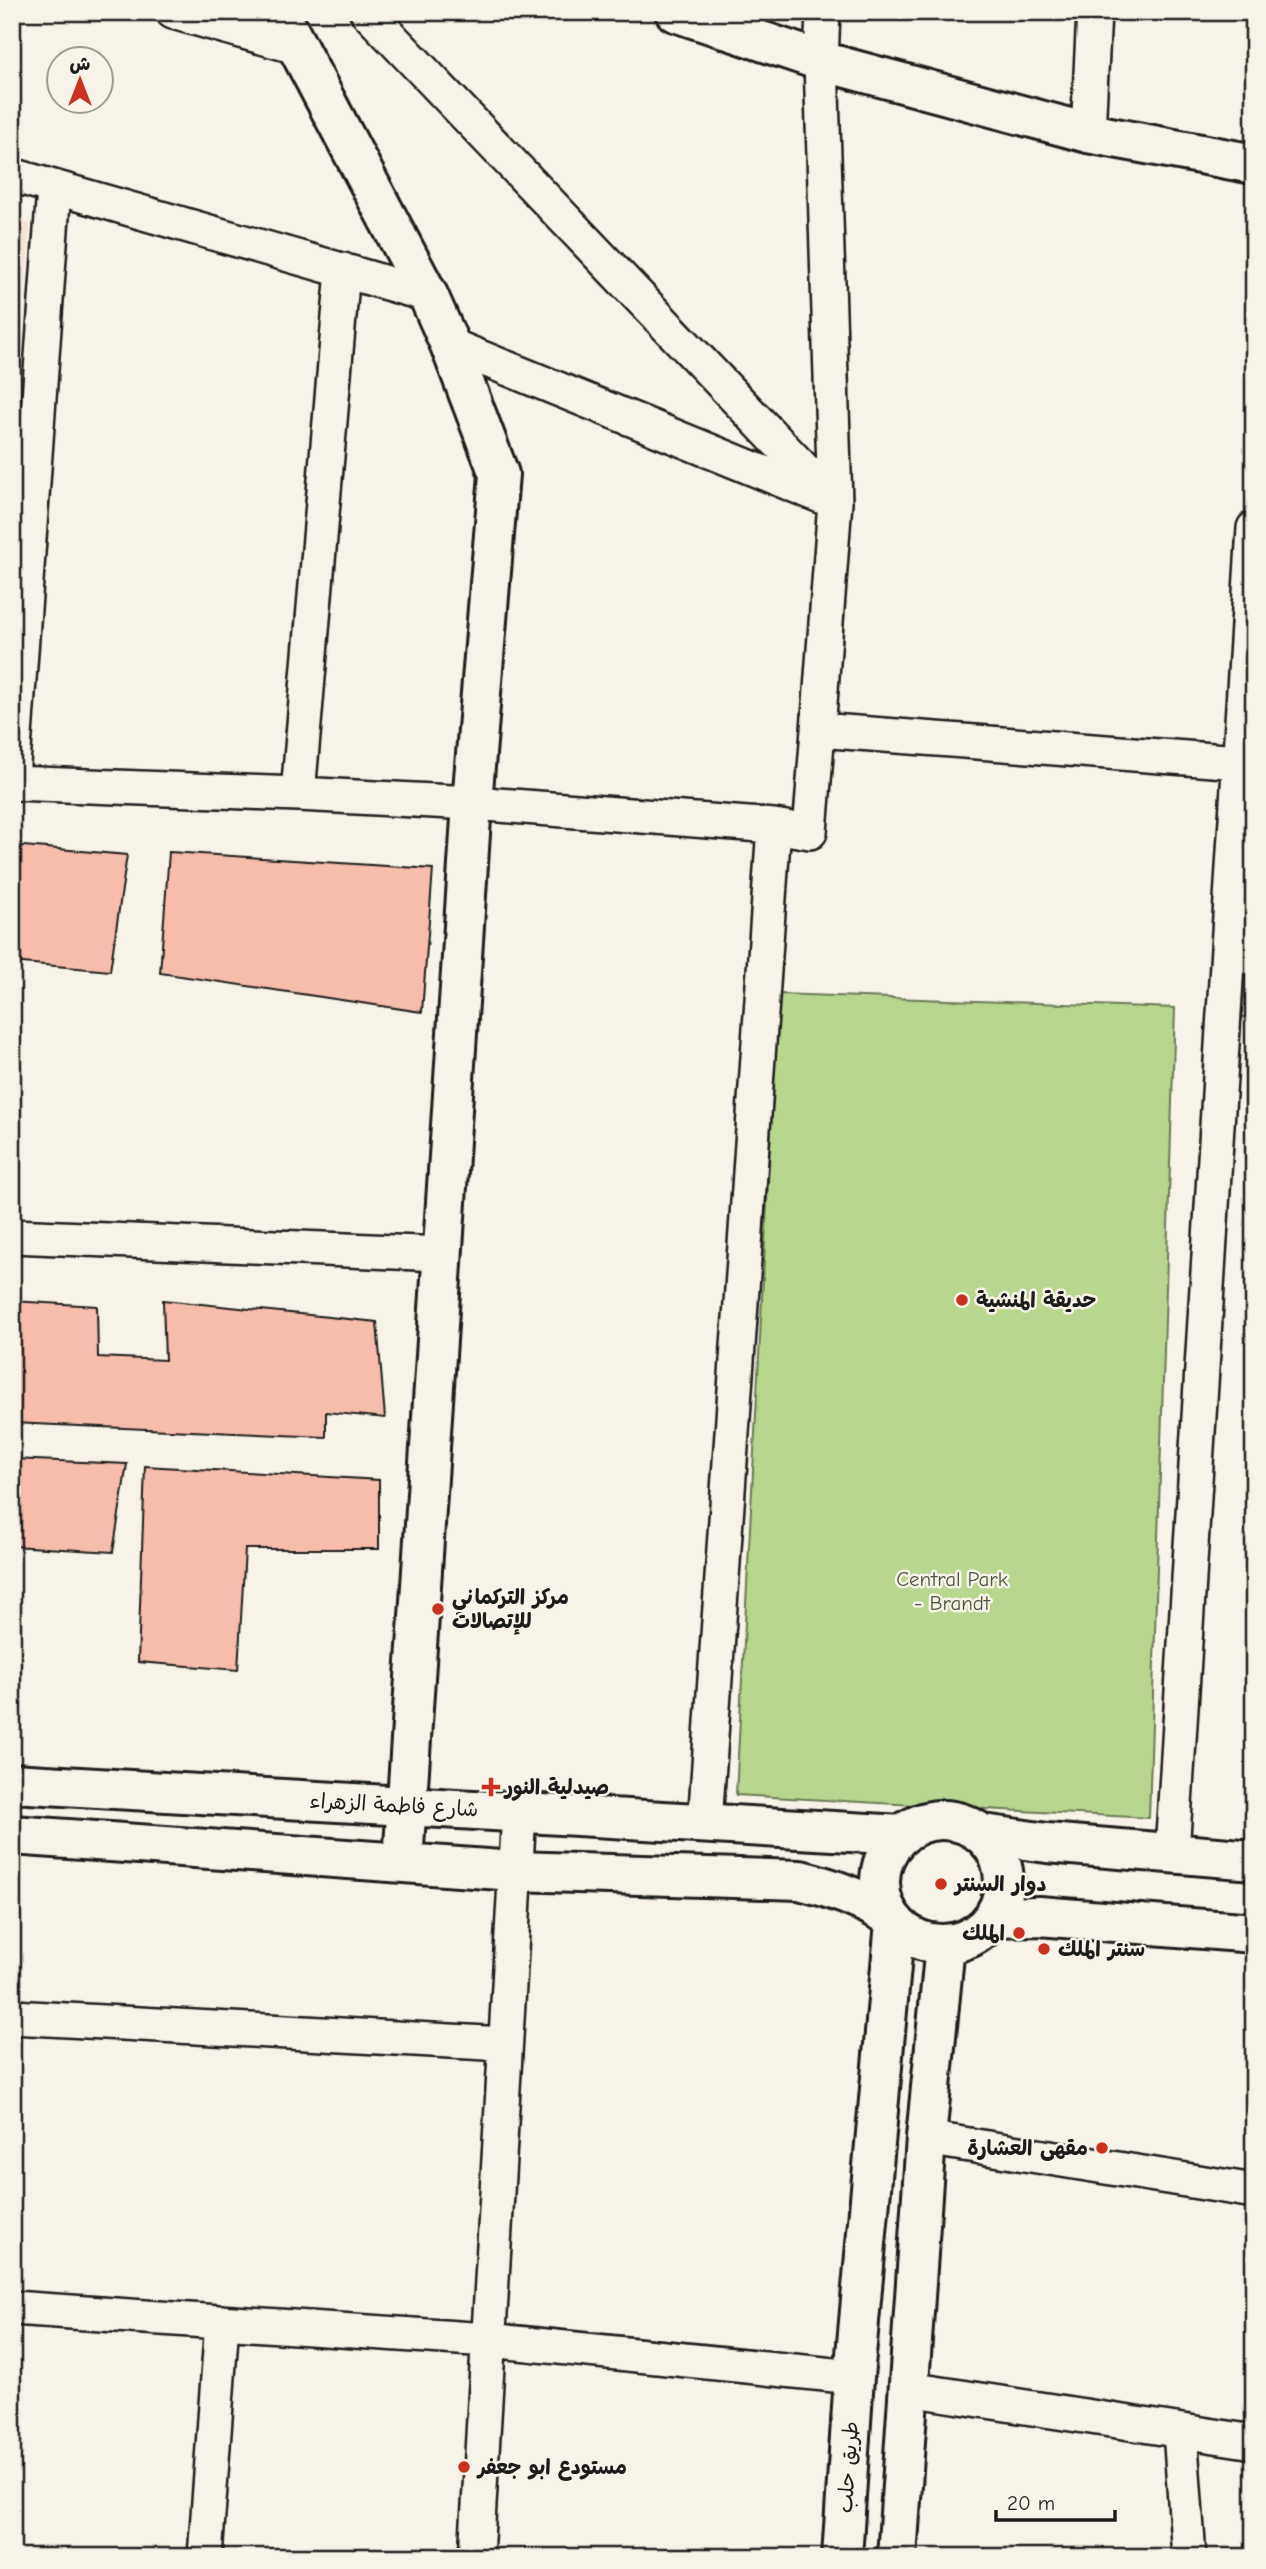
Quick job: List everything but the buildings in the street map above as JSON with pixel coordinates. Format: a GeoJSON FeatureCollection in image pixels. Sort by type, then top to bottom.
{"type":"FeatureCollection","features":[{"type":"Feature","properties":{"kind":"main road"},"geometry":{"type":"LineString","coordinates":[[279,12],[428,295],[499,474],[472,803],[402,1863]]}},
{"type":"Feature","properties":{"kind":"main road"},"geometry":{"type":"LineString","coordinates":[[675,12],[821,61],[1088,134],[1254,164]]}},
{"type":"Feature","properties":{"kind":"main road","name":"شارع فاطمة الزهراء"},"geometry":{"type":"LineString","coordinates":[[12,1783],[902,1835]]}},
{"type":"Feature","properties":{"kind":"main road"},"geometry":{"type":"LineString","coordinates":[[892,1919],[882,1899],[880,1881],[883,1864],[891,1848],[902,1835],[921,1824],[942,1820],[964,1824],[983,1834],[1046,1843],[1254,1860]]}},
{"type":"Feature","properties":{"kind":"main road"},"geometry":{"type":"LineString","coordinates":[[12,1835],[515,1871],[800,1880],[861,1899],[892,1919],[909,1935],[926,1943],[945,1945],[973,1937],[994,1917],[1002,1901],[1005,1883],[1003,1864],[995,1848],[983,1834]]}},
{"type":"Feature","properties":{"kind":"main road"},"geometry":{"type":"LineString","coordinates":[[994,1917],[1039,1916],[1254,1933]]}},
{"type":"Feature","properties":{"kind":"main road","name":"طريق حلب"},"geometry":{"type":"LineString","coordinates":[[842,2557],[892,1919]]}},
{"type":"Feature","properties":{"kind":"main road"},"geometry":{"type":"LineString","coordinates":[[897,2557],[926,2138],[945,1945]]}},
{"type":"Feature","properties":{"kind":"street"},"geometry":{"type":"LineString","coordinates":[[173,12],[297,47]]}},
{"type":"Feature","properties":{"kind":"street"},"geometry":{"type":"LineString","coordinates":[[367,12],[835,502]]}},
{"type":"Feature","properties":{"kind":"street"},"geometry":{"type":"LineString","coordinates":[[54,188],[12,781],[472,803],[774,826],[810,832],[835,502],[821,61],[824,12]]}},
{"type":"Feature","properties":{"kind":"street"},"geometry":{"type":"LineString","coordinates":[[1088,134],[1094,12]]}},
{"type":"Feature","properties":{"kind":"street"},"geometry":{"type":"LineString","coordinates":[[12,176],[428,295]]}},
{"type":"Feature","properties":{"kind":"street"},"geometry":{"type":"LineString","coordinates":[[298,794],[343,270]]}},
{"type":"Feature","properties":{"kind":"street"},"geometry":{"type":"LineString","coordinates":[[450,345],[835,502]]}},
{"type":"Feature","properties":{"kind":"street"},"geometry":{"type":"LineString","coordinates":[[1172,1853],[1230,921],[1244,845],[1239,762],[1254,528]]}},
{"type":"Feature","properties":{"kind":"street"},"geometry":{"type":"LineString","coordinates":[[818,730],[1239,762]]}},
{"type":"Feature","properties":{"kind":"street"},"geometry":{"type":"LineString","coordinates":[[705,1823],[774,826]]}},
{"type":"Feature","properties":{"kind":"street"},"geometry":{"type":"LineString","coordinates":[[1230,921],[1254,960]]}},
{"type":"Feature","properties":{"kind":"street"},"geometry":{"type":"LineString","coordinates":[[12,1236],[442,1254]]}},
{"type":"Feature","properties":{"kind":"street"},"geometry":{"type":"LineString","coordinates":[[476,2557],[519,1812]]}},
{"type":"Feature","properties":{"kind":"street"},"geometry":{"type":"LineString","coordinates":[[12,2017],[505,2044]]}},
{"type":"Feature","properties":{"kind":"street"},"geometry":{"type":"LineString","coordinates":[[926,2138],[1254,2191]]}},
{"type":"Feature","properties":{"kind":"street"},"geometry":{"type":"LineString","coordinates":[[12,2308],[488,2340],[855,2377]]}},
{"type":"Feature","properties":{"kind":"street"},"geometry":{"type":"LineString","coordinates":[[205,2557],[222,2322]]}},
{"type":"Feature","properties":{"kind":"street"},"geometry":{"type":"LineString","coordinates":[[909,2389],[1254,2442]]}},
{"type":"Feature","properties":{"kind":"street"},"geometry":{"type":"LineString","coordinates":[[1180,2431],[1189,2557]]}},
{"type":"Feature","properties":{"kind":"shaded area"},"geometry":{"type":"Polygon","coordinates":[[[12,218],[30,224],[12,470],[12,218]]]}},
{"type":"Feature","properties":{"kind":"green space","name":"Central Park - Brandt"},"geometry":{"type":"Polygon","coordinates":[[[778,994],[1175,1008],[1149,1818],[736,1795],[778,994]]]}},
{"type":"Feature","properties":{"kind":"place","name":"حديقة المنشية"},"geometry":{"type":"Point","coordinates":[962,1300]}},
{"type":"Feature","properties":{"kind":"place","name":"مركز التركماني للإتصالات"},"geometry":{"type":"Point","coordinates":[438,1609]}},
{"type":"Feature","properties":{"kind":"place","name":"صيدلية النور"},"geometry":{"type":"Point","coordinates":[491,1787]}},
{"type":"Feature","properties":{"kind":"place","name":"دوار السنتر"},"geometry":{"type":"Point","coordinates":[941,1884]}},
{"type":"Feature","properties":{"kind":"place","name":"الملك"},"geometry":{"type":"Point","coordinates":[1019,1933]}},
{"type":"Feature","properties":{"kind":"place","name":"سنتر الملك"},"geometry":{"type":"Point","coordinates":[1044,1949]}},
{"type":"Feature","properties":{"kind":"place","name":"مقهى العشارة"},"geometry":{"type":"Point","coordinates":[1102,2148]}},
{"type":"Feature","properties":{"kind":"place","name":"مستودع ابو جعفر"},"geometry":{"type":"Point","coordinates":[464,2467]}}]}
